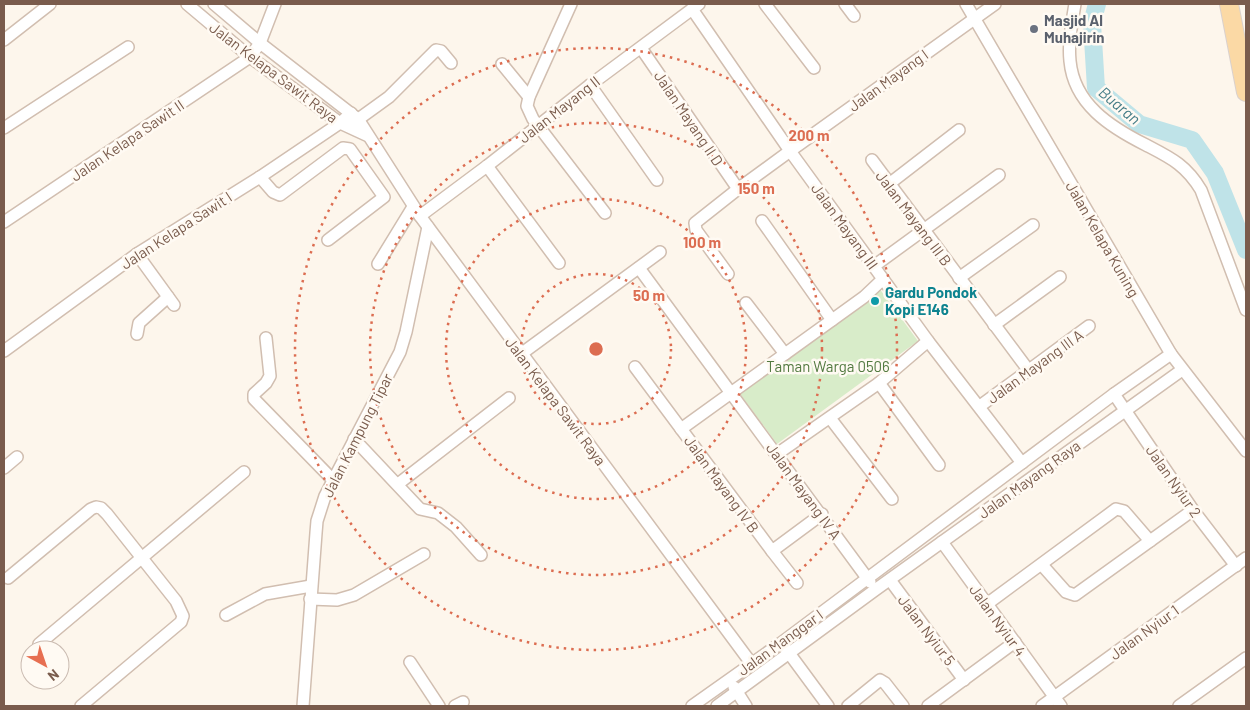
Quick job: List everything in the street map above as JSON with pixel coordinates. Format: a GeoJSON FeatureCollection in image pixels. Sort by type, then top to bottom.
{"type":"FeatureCollection","features":[{"type":"Feature","properties":{"kind":"main road"},"geometry":{"type":"LineString","coordinates":[[1229,4],[1246,92]]}},
{"type":"Feature","properties":{"kind":"main road"},"geometry":{"type":"LineString","coordinates":[[1239,4],[1246,38]]}},
{"type":"Feature","properties":{"kind":"street"},"geometry":{"type":"LineString","coordinates":[[4,40],[50,4]]}},
{"type":"Feature","properties":{"kind":"street","name":"Jalan Kelapa Sawit Raya"},"geometry":{"type":"LineString","coordinates":[[186,4],[250,57],[350,120]]}},
{"type":"Feature","properties":{"kind":"street","name":"Jalan Kelapa Sawit Raya"},"geometry":{"type":"LineString","coordinates":[[214,4],[366,135],[417,212],[751,663]]}},
{"type":"Feature","properties":{"kind":"street"},"geometry":{"type":"LineString","coordinates":[[250,57],[260,43],[275,4]]}},
{"type":"Feature","properties":{"kind":"street"},"geometry":{"type":"LineString","coordinates":[[571,4],[529,97],[527,106],[538,126],[605,213]]}},
{"type":"Feature","properties":{"kind":"street"},"geometry":{"type":"LineString","coordinates":[[765,4],[814,68]]}},
{"type":"Feature","properties":{"kind":"street"},"geometry":{"type":"LineString","coordinates":[[845,4],[854,16]]}},
{"type":"Feature","properties":{"kind":"street","name":"Jalan Kelapa Kuning"},"geometry":{"type":"LineString","coordinates":[[966,4],[1171,354],[1246,451]]}},
{"type":"Feature","properties":{"kind":"street"},"geometry":{"type":"LineString","coordinates":[[1075,4],[1070,32],[1070,60],[1073,77],[1082,95],[1091,108],[1114,128],[1178,162],[1194,179],[1200,190],[1246,310]]}},
{"type":"Feature","properties":{"kind":"street","name":"Jalan Mayang II"},"geometry":{"type":"LineString","coordinates":[[417,212],[487,166],[590,85],[696,6]]}},
{"type":"Feature","properties":{"kind":"street","name":"Jalan Mayang III"},"geometry":{"type":"LineString","coordinates":[[696,6],[790,151],[928,341],[980,406],[1022,463]]}},
{"type":"Feature","properties":{"kind":"street","name":"Jalan Mayang I"},"geometry":{"type":"LineString","coordinates":[[728,274],[696,230],[695,225],[738,189],[988,6]]}},
{"type":"Feature","properties":{"kind":"street"},"geometry":{"type":"LineString","coordinates":[[4,128],[128,47]]}},
{"type":"Feature","properties":{"kind":"street","name":"Jalan Mayang II D"},"geometry":{"type":"LineString","coordinates":[[641,48],[738,189]]}},
{"type":"Feature","properties":{"kind":"street","name":"Jalan Kelapa Sawit I"},"geometry":{"type":"LineString","coordinates":[[4,351],[137,254],[389,97],[436,50],[441,52],[450,63]]}},
{"type":"Feature","properties":{"kind":"street","name":"Jalan Kelapa Sawit II"},"geometry":{"type":"LineString","coordinates":[[6,217],[250,57]]}},
{"type":"Feature","properties":{"kind":"street"},"geometry":{"type":"LineString","coordinates":[[502,64],[529,97]]}},
{"type":"Feature","properties":{"kind":"street"},"geometry":{"type":"LineString","coordinates":[[590,85],[657,180]]}},
{"type":"Feature","properties":{"kind":"street"},"geometry":{"type":"LineString","coordinates":[[889,184],[959,130]]}},
{"type":"Feature","properties":{"kind":"street"},"geometry":{"type":"LineString","coordinates":[[260,177],[272,192],[280,194],[343,148],[348,148],[384,197]]}},
{"type":"Feature","properties":{"kind":"street","name":"Jalan Mayang III B"},"geometry":{"type":"LineString","coordinates":[[872,160],[1028,371]]}},
{"type":"Feature","properties":{"kind":"street"},"geometry":{"type":"LineString","coordinates":[[487,166],[559,263]]}},
{"type":"Feature","properties":{"kind":"street"},"geometry":{"type":"LineString","coordinates":[[874,266],[999,175]]}},
{"type":"Feature","properties":{"kind":"street"},"geometry":{"type":"LineString","coordinates":[[328,240],[399,185]]}},
{"type":"Feature","properties":{"kind":"street"},"geometry":{"type":"LineString","coordinates":[[378,264],[417,212]]}},
{"type":"Feature","properties":{"kind":"street"},"geometry":{"type":"LineString","coordinates":[[762,221],[832,320]]}},
{"type":"Feature","properties":{"kind":"street"},"geometry":{"type":"LineString","coordinates":[[959,278],[1033,225]]}},
{"type":"Feature","properties":{"kind":"street","name":"Jalan Kampung Tipar"},"geometry":{"type":"LineString","coordinates":[[303,706],[317,521],[324,496],[332,479],[404,343],[428,227]]}},
{"type":"Feature","properties":{"kind":"street"},"geometry":{"type":"LineString","coordinates":[[521,354],[660,252]]}},
{"type":"Feature","properties":{"kind":"street"},"geometry":{"type":"LineString","coordinates":[[137,254],[171,301],[139,323],[137,334]]}},
{"type":"Feature","properties":{"kind":"street","name":"Jalan Mayang IV A"},"geometry":{"type":"LineString","coordinates":[[639,268],[822,514],[868,577],[875,590]]}},
{"type":"Feature","properties":{"kind":"street"},"geometry":{"type":"LineString","coordinates":[[994,325],[1060,277]]}},
{"type":"Feature","properties":{"kind":"street"},"geometry":{"type":"LineString","coordinates":[[681,429],[864,297],[883,279]]}},
{"type":"Feature","properties":{"kind":"street"},"geometry":{"type":"LineString","coordinates":[[746,304],[785,354]]}},
{"type":"Feature","properties":{"kind":"street","name":"Jalan Mayang III A"},"geometry":{"type":"LineString","coordinates":[[980,406],[1090,326]]}},
{"type":"Feature","properties":{"kind":"street"},"geometry":{"type":"LineString","coordinates":[[266,338],[270,376],[266,383],[254,394],[254,399],[332,479]]}},
{"type":"Feature","properties":{"kind":"street"},"geometry":{"type":"LineString","coordinates":[[778,454],[879,383],[928,341]]}},
{"type":"Feature","properties":{"kind":"street","name":"Jalan Mayang Raya"},"geometry":{"type":"LineString","coordinates":[[868,577],[1114,394],[1171,354]]}},
{"type":"Feature","properties":{"kind":"street","name":"Jalan Mayang IV B"},"geometry":{"type":"LineString","coordinates":[[635,368],[797,583]]}},
{"type":"Feature","properties":{"kind":"street","name":"Jalan Mayang Raya"},"geometry":{"type":"LineString","coordinates":[[875,590],[1125,409],[1182,370]]}},
{"type":"Feature","properties":{"kind":"street"},"geometry":{"type":"LineString","coordinates":[[879,383],[939,465]]}},
{"type":"Feature","properties":{"kind":"street","name":"Jalan Nyiur 2"},"geometry":{"type":"LineString","coordinates":[[1114,394],[1193,510],[1236,566]]}},
{"type":"Feature","properties":{"kind":"street"},"geometry":{"type":"LineString","coordinates":[[398,484],[509,398]]}},
{"type":"Feature","properties":{"kind":"street"},"geometry":{"type":"LineString","coordinates":[[830,418],[892,498]]}},
{"type":"Feature","properties":{"kind":"street"},"geometry":{"type":"LineString","coordinates":[[354,438],[420,508],[438,513],[456,527],[481,555]]}},
{"type":"Feature","properties":{"kind":"street"},"geometry":{"type":"LineString","coordinates":[[4,468],[17,457]]}},
{"type":"Feature","properties":{"kind":"street"},"geometry":{"type":"LineString","coordinates":[[44,640],[244,472]]}},
{"type":"Feature","properties":{"kind":"street"},"geometry":{"type":"LineString","coordinates":[[8,578],[96,506],[107,514],[176,601],[183,616],[181,622],[81,706]]}},
{"type":"Feature","properties":{"kind":"street"},"geometry":{"type":"LineString","coordinates":[[987,604],[1118,508],[1124,511],[1150,541]]}},
{"type":"Feature","properties":{"kind":"street"},"geometry":{"type":"LineString","coordinates":[[1042,565],[1066,592],[1075,595],[1193,510]]}},
{"type":"Feature","properties":{"kind":"street"},"geometry":{"type":"LineString","coordinates":[[772,551],[822,514]]}},
{"type":"Feature","properties":{"kind":"street","name":"Jalan Nyiur 4"},"geometry":{"type":"LineString","coordinates":[[942,542],[1058,702]]}},
{"type":"Feature","properties":{"kind":"street"},"geometry":{"type":"LineString","coordinates":[[310,600],[337,600],[354,595],[424,554]]}},
{"type":"Feature","properties":{"kind":"street","name":"Jalan Nyiur 1"},"geometry":{"type":"LineString","coordinates":[[1042,706],[1058,702],[1246,558]]}},
{"type":"Feature","properties":{"kind":"street","name":"Jalan Manggar I"},"geometry":{"type":"LineString","coordinates":[[692,706],[868,577]]}},
{"type":"Feature","properties":{"kind":"street","name":"Jalan Nyiur 5"},"geometry":{"type":"LineString","coordinates":[[890,580],[964,680]]}},
{"type":"Feature","properties":{"kind":"street"},"geometry":{"type":"LineString","coordinates":[[226,614],[265,594],[311,586]]}},
{"type":"Feature","properties":{"kind":"street","name":"Jalan Manggar I"},"geometry":{"type":"LineString","coordinates":[[717,706],[875,590]]}},
{"type":"Feature","properties":{"kind":"street"},"geometry":{"type":"LineString","coordinates":[[781,642],[828,706]]}},
{"type":"Feature","properties":{"kind":"street","name":"Jalan Nyiur 5"},"geometry":{"type":"LineString","coordinates":[[928,706],[1015,642]]}},
{"type":"Feature","properties":{"kind":"street"},"geometry":{"type":"LineString","coordinates":[[1179,706],[1246,658]]}},
{"type":"Feature","properties":{"kind":"street"},"geometry":{"type":"LineString","coordinates":[[410,662],[439,706]]}},
{"type":"Feature","properties":{"kind":"street"},"geometry":{"type":"LineString","coordinates":[[729,680],[746,706]]}},
{"type":"Feature","properties":{"kind":"street"},"geometry":{"type":"LineString","coordinates":[[848,706],[880,680],[886,683],[903,706]]}},
{"type":"Feature","properties":{"kind":"green space","name":"Taman Warga 0506"},"geometry":{"type":"Polygon","coordinates":[[[879,288],[918,341],[777,444],[738,391],[879,288]]]}},
{"type":"Feature","properties":{"kind":"waterway","name":"Buaran"},"geometry":{"type":"LineString","coordinates":[[1097,4],[1092,23],[1096,88],[1139,124],[1192,140],[1215,173],[1246,250]]}},
{"type":"Feature","properties":{"kind":"place","name":"Masjid Al Muhajirin"},"geometry":{"type":"Point","coordinates":[1034,29]}},
{"type":"Feature","properties":{"kind":"place","name":"Gardu Pondok Kopi E146"},"geometry":{"type":"Point","coordinates":[875,301]}}]}
